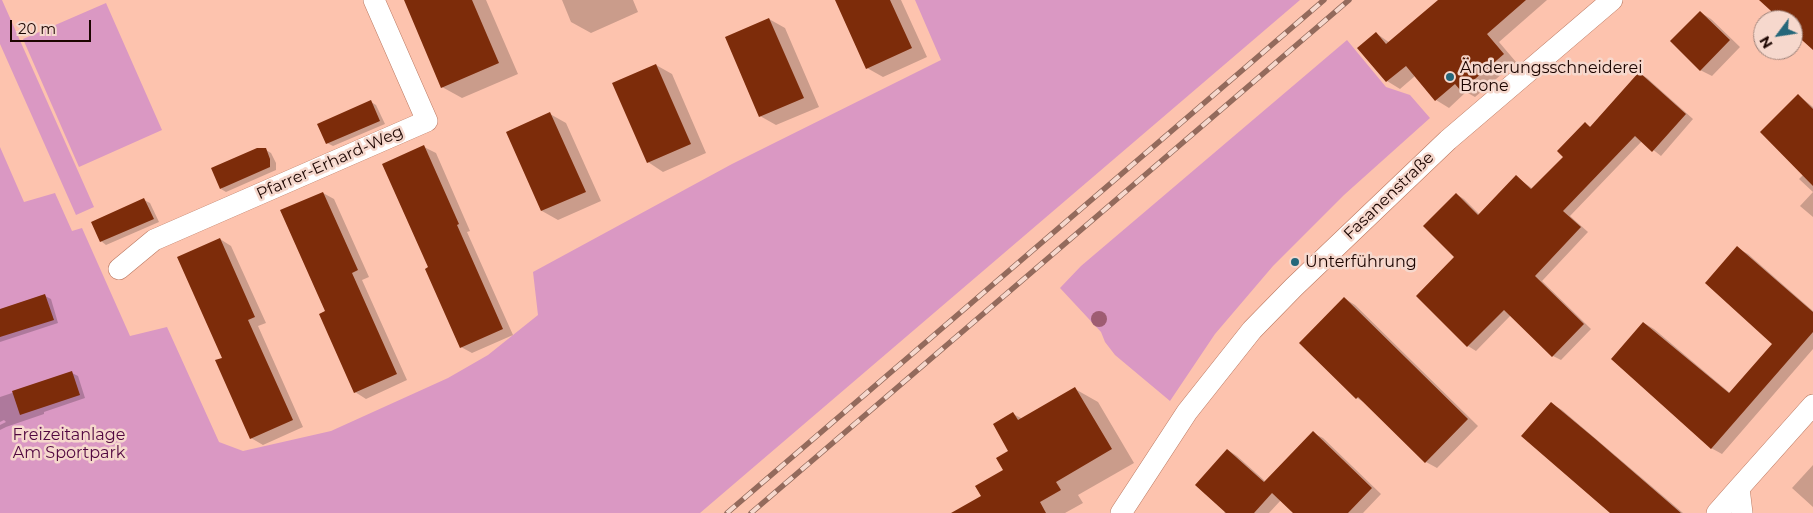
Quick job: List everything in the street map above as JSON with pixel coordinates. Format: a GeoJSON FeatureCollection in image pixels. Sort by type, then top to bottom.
{"type":"FeatureCollection","features":[{"type":"Feature","properties":{"kind":"street","name":"Pfarrer-Erhard-Weg"},"geometry":{"type":"LineString","coordinates":[[119,270],[154,240],[427,121],[374,0]]}},
{"type":"Feature","properties":{"kind":"street","name":"Fasanenstraße"},"geometry":{"type":"LineString","coordinates":[[1121,513],[1188,412],[1252,330],[1294,287],[1448,140],[1612,0]]}},
{"type":"Feature","properties":{"kind":"street"},"geometry":{"type":"LineString","coordinates":[[1717,513],[1813,405]]}},
{"type":"Feature","properties":{"kind":"street"},"geometry":{"type":"LineString","coordinates":[[1739,488],[1742,513]]}},
{"type":"Feature","properties":{"kind":"green space"},"geometry":{"type":"Polygon","coordinates":[[[0,0],[2,0],[94,207],[76,215],[0,44],[0,0]]]}},
{"type":"Feature","properties":{"kind":"green space","name":"Freizeitanlage Am Sportpark"},"geometry":{"type":"Polygon","coordinates":[[[915,0],[1300,0],[700,513],[0,513],[0,147],[24,202],[55,193],[72,231],[82,228],[130,336],[167,327],[219,442],[243,451],[331,431],[448,378],[488,355],[538,315],[533,272],[732,164],[941,60],[915,0]]]}},
{"type":"Feature","properties":{"kind":"green space"},"geometry":{"type":"Polygon","coordinates":[[[106,3],[162,130],[79,167],[23,39],[106,3]]]}},
{"type":"Feature","properties":{"kind":"green space"},"geometry":{"type":"Polygon","coordinates":[[[1347,40],[1386,87],[1410,95],[1430,118],[1344,195],[1273,266],[1215,334],[1170,401],[1115,355],[1105,342],[1101,332],[1060,288],[1081,266],[1347,40]]]}},
{"type":"Feature","properties":{"kind":"building"},"geometry":{"type":"Polygon","coordinates":[[[404,0],[472,0],[499,63],[441,88],[404,0]]]}},
{"type":"Feature","properties":{"kind":"building"},"geometry":{"type":"Polygon","coordinates":[[[835,0],[890,0],[912,48],[866,69],[835,0]]]}},
{"type":"Feature","properties":{"kind":"building"},"geometry":{"type":"Polygon","coordinates":[[[1438,0],[1526,0],[1487,34],[1504,54],[1461,91],[1455,84],[1435,101],[1406,66],[1386,82],[1357,48],[1376,32],[1386,44],[1438,0]]]}},
{"type":"Feature","properties":{"kind":"building"},"geometry":{"type":"Polygon","coordinates":[[[1759,0],[1813,0],[1813,50],[1803,41],[1803,10],[1770,10],[1759,0]]]}},
{"type":"Feature","properties":{"kind":"building"},"geometry":{"type":"Polygon","coordinates":[[[1700,11],[1730,40],[1700,71],[1670,41],[1700,11]]]}},
{"type":"Feature","properties":{"kind":"building"},"geometry":{"type":"Polygon","coordinates":[[[769,18],[804,98],[759,117],[725,37],[769,18]]]}},
{"type":"Feature","properties":{"kind":"building"},"geometry":{"type":"Polygon","coordinates":[[[656,64],[691,144],[647,163],[612,83],[656,64]]]}},
{"type":"Feature","properties":{"kind":"building"},"geometry":{"type":"Polygon","coordinates":[[[1639,72],[1686,114],[1652,152],[1635,136],[1563,211],[1581,227],[1535,276],[1584,324],[1552,357],[1504,310],[1467,347],[1416,296],[1454,257],[1423,226],[1456,193],[1478,215],[1516,175],[1531,189],[1563,157],[1557,151],[1585,122],[1590,127],[1639,72]]]}},
{"type":"Feature","properties":{"kind":"building"},"geometry":{"type":"Polygon","coordinates":[[[1798,94],[1813,109],[1813,186],[1760,132],[1798,94]]]}},
{"type":"Feature","properties":{"kind":"building"},"geometry":{"type":"Polygon","coordinates":[[[371,100],[380,121],[326,144],[317,124],[371,100]]]}},
{"type":"Feature","properties":{"kind":"building"},"geometry":{"type":"Polygon","coordinates":[[[550,112],[586,192],[541,211],[506,132],[550,112]]]}},
{"type":"Feature","properties":{"kind":"building"},"geometry":{"type":"Polygon","coordinates":[[[424,145],[503,329],[460,348],[425,269],[428,267],[382,164],[424,145]]]}},
{"type":"Feature","properties":{"kind":"building"},"geometry":{"type":"Polygon","coordinates":[[[257,148],[266,148],[270,159],[270,167],[220,189],[211,168],[257,148]]]}},
{"type":"Feature","properties":{"kind":"building"},"geometry":{"type":"Polygon","coordinates":[[[323,192],[358,270],[352,273],[397,374],[354,393],[319,314],[325,311],[280,210],[323,192]]]}},
{"type":"Feature","properties":{"kind":"building"},"geometry":{"type":"Polygon","coordinates":[[[144,198],[154,219],[100,242],[91,222],[144,198]]]}},
{"type":"Feature","properties":{"kind":"building"},"geometry":{"type":"Polygon","coordinates":[[[220,238],[255,317],[248,320],[293,420],[250,439],[215,360],[222,358],[177,257],[220,238]]]}},
{"type":"Feature","properties":{"kind":"building"},"geometry":{"type":"Polygon","coordinates":[[[1737,246],[1813,312],[1813,332],[1711,449],[1611,359],[1643,322],[1729,393],[1772,344],[1705,283],[1737,246]]]}},
{"type":"Feature","properties":{"kind":"building"},"geometry":{"type":"Polygon","coordinates":[[[45,294],[54,320],[0,337],[0,309],[45,294]]]}},
{"type":"Feature","properties":{"kind":"building"},"geometry":{"type":"Polygon","coordinates":[[[1344,297],[1468,419],[1425,463],[1358,397],[1356,399],[1299,343],[1344,297]]]}},
{"type":"Feature","properties":{"kind":"building"},"geometry":{"type":"Polygon","coordinates":[[[72,371],[80,395],[20,415],[12,391],[72,371]]]}},
{"type":"Feature","properties":{"kind":"building"},"geometry":{"type":"Polygon","coordinates":[[[1075,387],[1112,449],[1056,482],[1061,490],[1040,502],[1046,513],[951,513],[981,496],[975,486],[1003,470],[996,458],[1008,451],[993,424],[1013,412],[1018,420],[1075,387]]]}},
{"type":"Feature","properties":{"kind":"building"},"geometry":{"type":"Polygon","coordinates":[[[1551,402],[1681,513],[1610,513],[1521,436],[1551,402]]]}},
{"type":"Feature","properties":{"kind":"building"},"geometry":{"type":"Polygon","coordinates":[[[1313,431],[1372,488],[1348,513],[1293,513],[1272,493],[1254,513],[1226,513],[1195,485],[1227,449],[1264,482],[1313,431]]]}},
{"type":"Feature","properties":{"kind":"railway"},"geometry":{"type":"LineString","coordinates":[[727,513],[1324,0]]}},
{"type":"Feature","properties":{"kind":"railway"},"geometry":{"type":"LineString","coordinates":[[751,513],[1349,0]]}},
{"type":"Feature","properties":{"kind":"place","name":"Änderungsschneiderei Brone"},"geometry":{"type":"Point","coordinates":[1450,77]}},
{"type":"Feature","properties":{"kind":"place","name":"Unterführung"},"geometry":{"type":"Point","coordinates":[1295,262]}}]}
